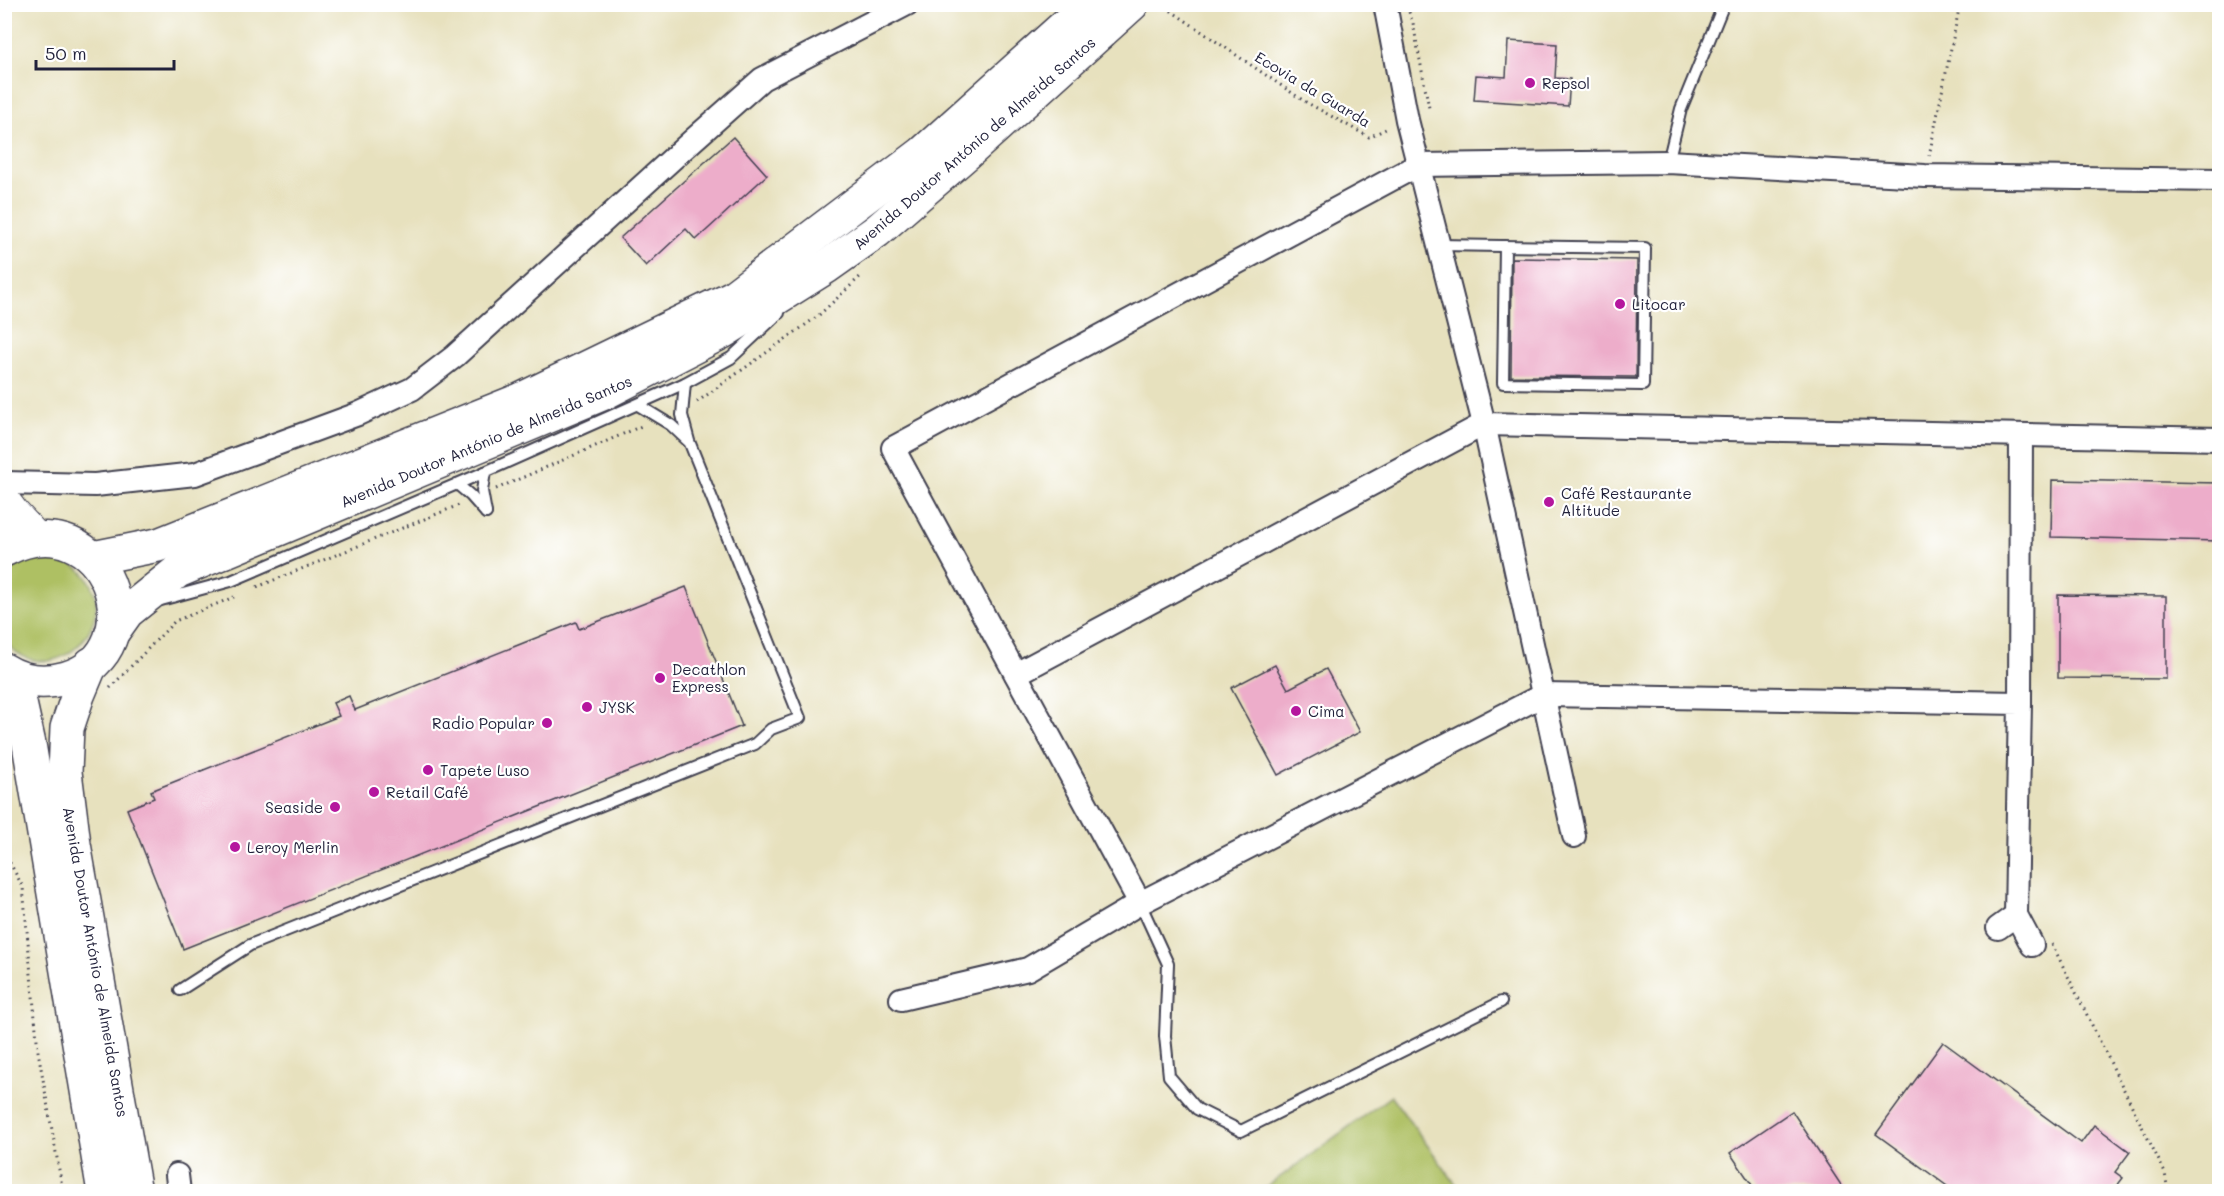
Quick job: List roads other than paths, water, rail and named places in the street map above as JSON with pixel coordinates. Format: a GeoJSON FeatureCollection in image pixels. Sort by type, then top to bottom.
{"type":"FeatureCollection","features":[{"type":"Feature","properties":{"kind":"highway","name":"Avenida Doutor António de Almeida Santos"},"geometry":{"type":"LineString","coordinates":[[93,558],[158,545],[520,400],[733,297],[923,153],[1089,4]]}},
{"type":"Feature","properties":{"kind":"highway","name":"Avenida Doutor António de Almeida Santos"},"geometry":{"type":"LineString","coordinates":[[9,673],[34,681],[54,681],[74,675],[91,664],[104,650],[119,622],[177,571],[604,393],[724,331],[826,267],[877,231],[974,147],[1131,4]]}},
{"type":"Feature","properties":{"kind":"highway","name":"Avenida Doutor António de Almeida Santos"},"geometry":{"type":"LineString","coordinates":[[4,550],[18,543],[37,539],[57,540],[76,546],[93,558],[106,574],[119,622]]}},
{"type":"Feature","properties":{"kind":"highway","name":"Avenida Doutor António de Almeida Santos"},"geometry":{"type":"LineString","coordinates":[[91,664],[67,728],[65,772],[74,844],[135,1191]]}},
{"type":"Feature","properties":{"kind":"highway","name":"Avenida Doutor António de Almeida Santos"},"geometry":{"type":"LineString","coordinates":[[9,673],[29,744],[104,1191]]}},
{"type":"Feature","properties":{"kind":"street"},"geometry":{"type":"LineString","coordinates":[[4,483],[95,485],[195,474],[358,414],[412,389],[455,356],[762,79],[907,4]]}},
{"type":"Feature","properties":{"kind":"street"},"geometry":{"type":"LineString","coordinates":[[1384,4],[1407,120],[1484,424],[1574,836]]}},
{"type":"Feature","properties":{"kind":"street"},"geometry":{"type":"LineString","coordinates":[[1140,903],[893,448],[1418,165],[1668,162],[1925,176],[2220,180]]}},
{"type":"Feature","properties":{"kind":"street"},"geometry":{"type":"LineString","coordinates":[[1016,674],[1484,424],[2220,439]]}},
{"type":"Feature","properties":{"kind":"street"},"geometry":{"type":"LineString","coordinates":[[2021,435],[2020,703],[2007,922],[2042,944]]}},
{"type":"Feature","properties":{"kind":"street"},"geometry":{"type":"LineString","coordinates":[[4,501],[37,539]]}},
{"type":"Feature","properties":{"kind":"street"},"geometry":{"type":"LineString","coordinates":[[901,999],[1028,969],[1140,903],[1543,695],[2020,703]]}},
{"type":"Feature","properties":{"kind":"lane"},"geometry":{"type":"LineString","coordinates":[[1668,162],[1681,109],[1723,6]]}},
{"type":"Feature","properties":{"kind":"lane"},"geometry":{"type":"LineString","coordinates":[[1438,245],[1645,248],[1643,385],[1503,383],[1505,246]]}},
{"type":"Feature","properties":{"kind":"lane"},"geometry":{"type":"LineString","coordinates":[[119,622],[173,596],[231,580],[485,472],[685,383],[731,358],[826,267]]}},
{"type":"Feature","properties":{"kind":"lane"},"geometry":{"type":"LineString","coordinates":[[180,990],[250,945],[754,744],[771,729],[800,718],[689,441],[682,415],[685,383]]}},
{"type":"Feature","properties":{"kind":"lane"},"geometry":{"type":"LineString","coordinates":[[638,405],[671,425],[689,441]]}},
{"type":"Feature","properties":{"kind":"lane"},"geometry":{"type":"LineString","coordinates":[[457,484],[486,513],[482,491],[485,472]]}},
{"type":"Feature","properties":{"kind":"lane"},"geometry":{"type":"LineString","coordinates":[[1140,903],[1168,963],[1165,1036],[1169,1076],[1197,1109],[1241,1131],[1501,1002]]}},
{"type":"Feature","properties":{"kind":"place","name":"Repsol"},"geometry":{"type":"Point","coordinates":[1530,83]}},
{"type":"Feature","properties":{"kind":"place","name":"Litocar"},"geometry":{"type":"Point","coordinates":[1620,304]}},
{"type":"Feature","properties":{"kind":"place","name":"Café Restaurante Altitude"},"geometry":{"type":"Point","coordinates":[1549,502]}},
{"type":"Feature","properties":{"kind":"place","name":"Decathlon Express"},"geometry":{"type":"Point","coordinates":[660,678]}},
{"type":"Feature","properties":{"kind":"place","name":"JYSK"},"geometry":{"type":"Point","coordinates":[587,707]}},
{"type":"Feature","properties":{"kind":"place","name":"Cima"},"geometry":{"type":"Point","coordinates":[1296,711]}},
{"type":"Feature","properties":{"kind":"place","name":"Radio Popular"},"geometry":{"type":"Point","coordinates":[547,723]}},
{"type":"Feature","properties":{"kind":"place","name":"Tapete Luso"},"geometry":{"type":"Point","coordinates":[428,770]}},
{"type":"Feature","properties":{"kind":"place","name":"Retail Café"},"geometry":{"type":"Point","coordinates":[374,792]}},
{"type":"Feature","properties":{"kind":"place","name":"Seaside"},"geometry":{"type":"Point","coordinates":[335,807]}},
{"type":"Feature","properties":{"kind":"place","name":"Leroy Merlin"},"geometry":{"type":"Point","coordinates":[235,847]}}]}
